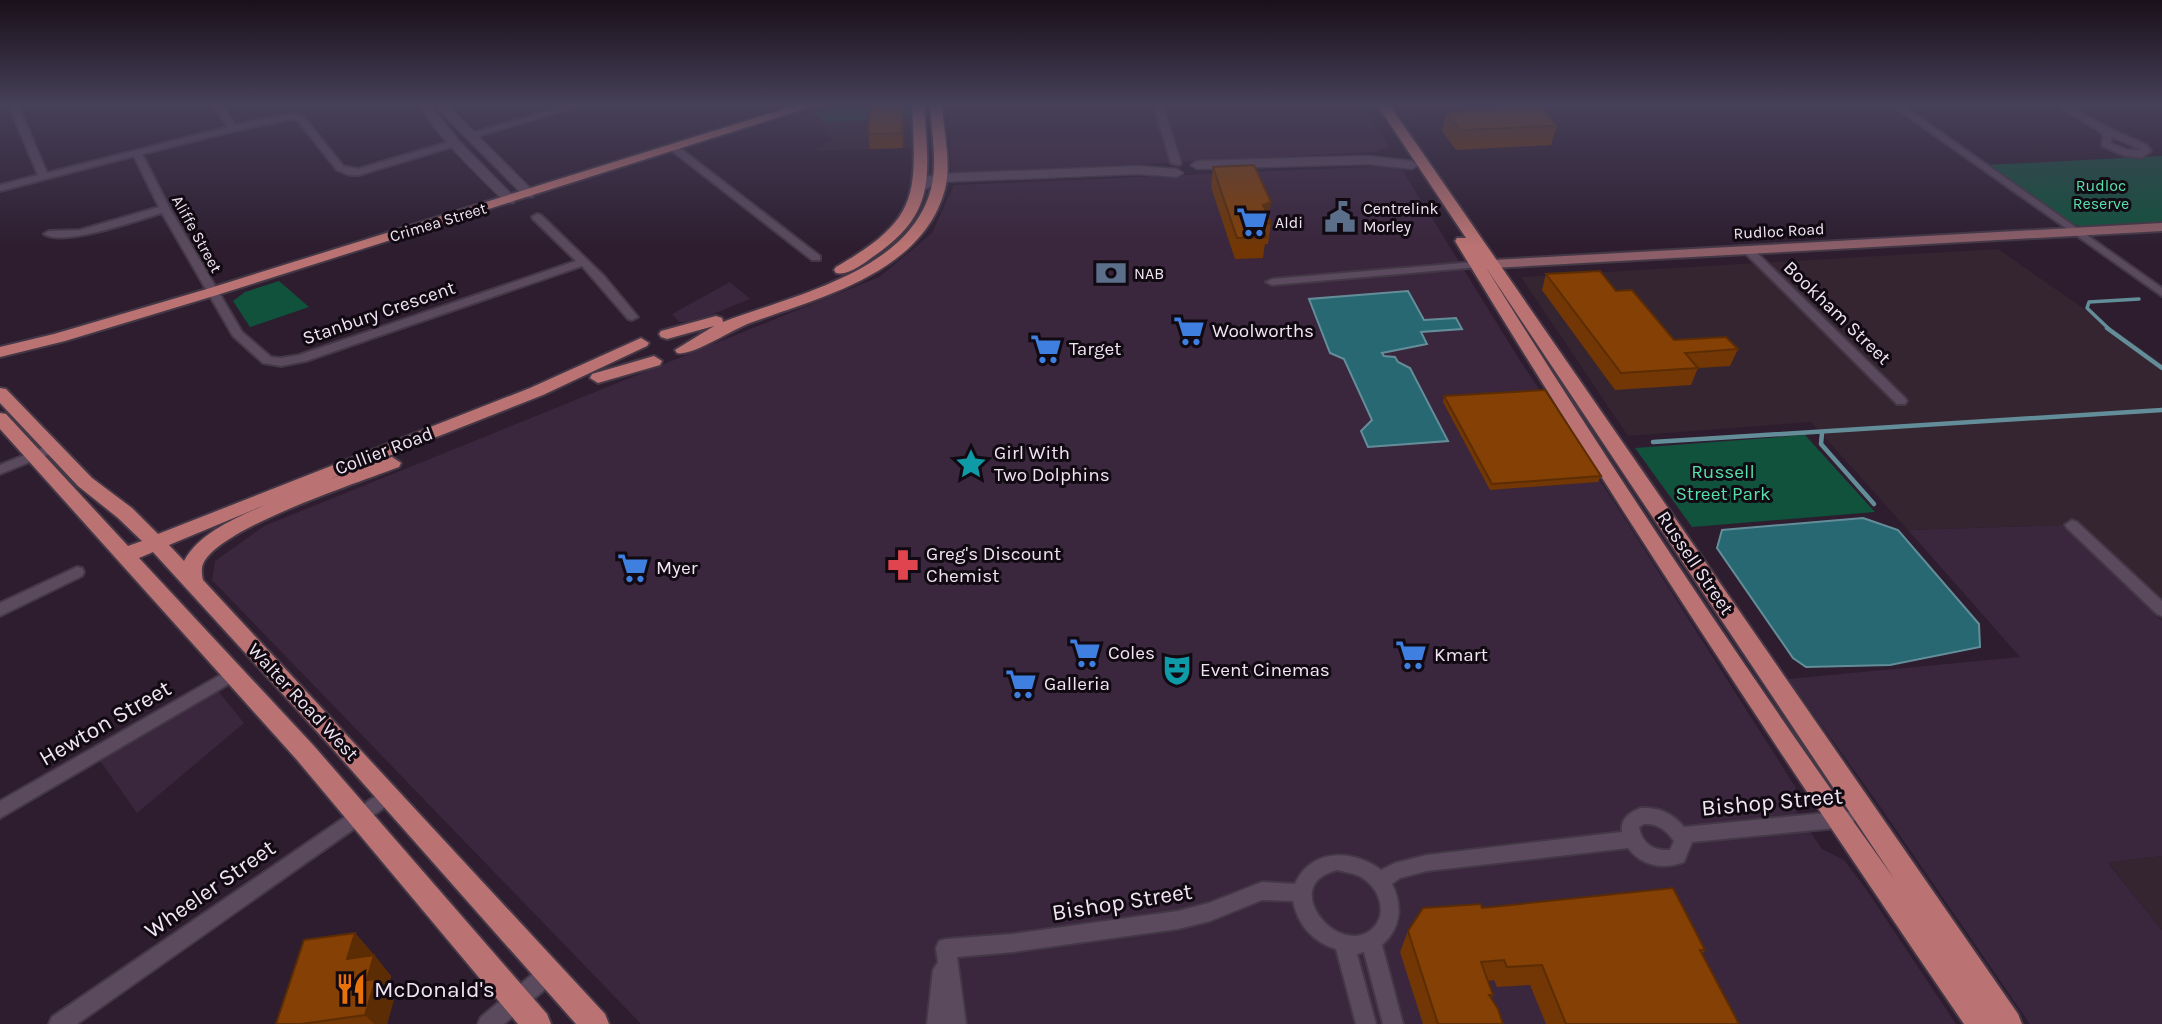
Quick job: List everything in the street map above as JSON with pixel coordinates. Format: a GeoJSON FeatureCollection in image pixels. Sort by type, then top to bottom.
{"type":"FeatureCollection","features":[{"type":"Feature","properties":{"kind":"main road","name":"Crimea Street"},"geometry":{"type":"LineString","coordinates":[[0,352],[59,338],[212,292],[665,151]]}},
{"type":"Feature","properties":{"kind":"main road"},"geometry":{"type":"LineString","coordinates":[[667,334],[717,321],[840,271],[897,230],[915,205],[919,188],[919,151]]}},
{"type":"Feature","properties":{"kind":"main road"},"geometry":{"type":"LineString","coordinates":[[683,350],[721,329],[816,294],[880,262],[917,231],[938,183],[937,151]]}},
{"type":"Feature","properties":{"kind":"main road","name":"Russell Street"},"geometry":{"type":"LineString","coordinates":[[1405,151],[1450,220],[1487,268],[1838,821],[1981,1024]]}},
{"type":"Feature","properties":{"kind":"main road","name":"Russell Street"},"geometry":{"type":"LineString","coordinates":[[1406,151],[1409,157]]}},
{"type":"Feature","properties":{"kind":"main road","name":"Rudloc Road"},"geometry":{"type":"LineString","coordinates":[[1487,268],[2079,235],[2162,227]]}},
{"type":"Feature","properties":{"kind":"main road","name":"Rudloc Road"},"geometry":{"type":"LineString","coordinates":[[2079,235],[2162,234]]}},
{"type":"Feature","properties":{"kind":"main road"},"geometry":{"type":"LineString","coordinates":[[667,334],[683,339],[683,350]]}},
{"type":"Feature","properties":{"kind":"main road","name":"Collier Road"},"geometry":{"type":"LineString","coordinates":[[131,560],[613,359],[651,337],[667,334]]}},
{"type":"Feature","properties":{"kind":"main road","name":"Crimea Street"},"geometry":{"type":"LineString","coordinates":[[0,361],[59,338]]}},
{"type":"Feature","properties":{"kind":"main road"},"geometry":{"type":"LineString","coordinates":[[640,343],[639,355],[654,361]]}},
{"type":"Feature","properties":{"kind":"main road","name":"Collier Road"},"geometry":{"type":"LineString","coordinates":[[160,547],[248,520],[603,376],[668,359],[683,350]]}},
{"type":"Feature","properties":{"kind":"main road","name":"Walter Road West"},"geometry":{"type":"LineString","coordinates":[[0,393],[85,482],[125,513],[160,547],[595,1024]]}},
{"type":"Feature","properties":{"kind":"main road","name":"Russell Street"},"geometry":{"type":"LineString","coordinates":[[1577,408],[1868,817],[2008,1024]]}},
{"type":"Feature","properties":{"kind":"main road","name":"Walter Road West"},"geometry":{"type":"LineString","coordinates":[[0,418],[131,560],[359,816],[537,1024]]}},
{"type":"Feature","properties":{"kind":"main road","name":"Collier Road"},"geometry":{"type":"LineString","coordinates":[[193,583],[191,569],[197,555],[218,537],[248,520]]}},
{"type":"Feature","properties":{"kind":"street"},"geometry":{"type":"LineString","coordinates":[[32,151],[43,176]]}},
{"type":"Feature","properties":{"kind":"street"},"geometry":{"type":"LineString","coordinates":[[0,188],[145,151]]}},
{"type":"Feature","properties":{"kind":"street"},"geometry":{"type":"LineString","coordinates":[[326,151],[340,168],[349,173],[429,151]]}},
{"type":"Feature","properties":{"kind":"street"},"geometry":{"type":"LineString","coordinates":[[463,151],[510,200]]}},
{"type":"Feature","properties":{"kind":"street"},"geometry":{"type":"LineString","coordinates":[[486,151],[528,194]]}},
{"type":"Feature","properties":{"kind":"street"},"geometry":{"type":"LineString","coordinates":[[678,151],[816,258]]}},
{"type":"Feature","properties":{"kind":"street"},"geometry":{"type":"LineString","coordinates":[[1173,151],[1185,166]]}},
{"type":"Feature","properties":{"kind":"street"},"geometry":{"type":"LineString","coordinates":[[1960,151],[2162,293]]}},
{"type":"Feature","properties":{"kind":"street","name":"Aliffe Street"},"geometry":{"type":"LineString","coordinates":[[137,153],[212,292]]}},
{"type":"Feature","properties":{"kind":"street"},"geometry":{"type":"LineString","coordinates":[[919,188],[930,180],[938,183],[977,178],[1185,166],[1409,157]]}},
{"type":"Feature","properties":{"kind":"street"},"geometry":{"type":"LineString","coordinates":[[1368,160],[1409,157]]}},
{"type":"Feature","properties":{"kind":"street"},"geometry":{"type":"LineString","coordinates":[[49,234],[82,233],[165,209]]}},
{"type":"Feature","properties":{"kind":"street"},"geometry":{"type":"LineString","coordinates":[[537,217],[584,262],[632,317]]}},
{"type":"Feature","properties":{"kind":"street","name":"Bookham Street"},"geometry":{"type":"LineString","coordinates":[[1751,254],[1901,401]]}},
{"type":"Feature","properties":{"kind":"street","name":"Stanbury Crescent"},"geometry":{"type":"LineString","coordinates":[[212,292],[237,334],[267,360],[281,362],[302,358],[584,262]]}},
{"type":"Feature","properties":{"kind":"street","name":"Rudloc Road"},"geometry":{"type":"LineString","coordinates":[[1272,282],[1399,273],[1418,276],[1487,268]]}},
{"type":"Feature","properties":{"kind":"street"},"geometry":{"type":"LineString","coordinates":[[0,470],[52,448]]}},
{"type":"Feature","properties":{"kind":"street"},"geometry":{"type":"LineString","coordinates":[[2073,525],[2162,610]]}},
{"type":"Feature","properties":{"kind":"street"},"geometry":{"type":"LineString","coordinates":[[0,610],[77,572]]}},
{"type":"Feature","properties":{"kind":"street","name":"Hewton Street"},"geometry":{"type":"LineString","coordinates":[[0,810],[233,674]]}},
{"type":"Feature","properties":{"kind":"street","name":"Wheeler Street"},"geometry":{"type":"LineString","coordinates":[[59,1024],[389,795]]}},
{"type":"Feature","properties":{"kind":"street"},"geometry":{"type":"LineString","coordinates":[[1648,815],[1670,823],[1680,835],[1681,852],[1677,856],[1666,859],[1650,856],[1632,839],[1632,822],[1648,815]]}},
{"type":"Feature","properties":{"kind":"street","name":"Bishop Street"},"geometry":{"type":"LineString","coordinates":[[1680,835],[1868,817]]}},
{"type":"Feature","properties":{"kind":"street"},"geometry":{"type":"LineString","coordinates":[[1381,881],[1395,871],[1427,863],[1632,839]]}},
{"type":"Feature","properties":{"kind":"street"},"geometry":{"type":"LineString","coordinates":[[1327,863],[1362,866],[1381,881],[1387,890],[1393,910],[1390,922],[1380,936],[1371,941],[1344,943],[1316,929],[1306,914],[1302,893],[1310,874],[1327,863]]}},
{"type":"Feature","properties":{"kind":"street","name":"Bishop Street"},"geometry":{"type":"LineString","coordinates":[[946,948],[1026,941],[1178,920],[1210,912],[1262,891],[1302,893]]}},
{"type":"Feature","properties":{"kind":"street"},"geometry":{"type":"LineString","coordinates":[[1371,941],[1393,1024]]}},
{"type":"Feature","properties":{"kind":"street"},"geometry":{"type":"LineString","coordinates":[[1344,943],[1366,1024]]}},
{"type":"Feature","properties":{"kind":"street"},"geometry":{"type":"LineString","coordinates":[[937,1024],[946,948]]}},
{"type":"Feature","properties":{"kind":"street"},"geometry":{"type":"LineString","coordinates":[[946,948],[956,1024]]}},
{"type":"Feature","properties":{"kind":"street"},"geometry":{"type":"LineString","coordinates":[[488,1024],[548,974]]}},
{"type":"Feature","properties":{"kind":"shaded area"},"geometry":{"type":"Polygon","coordinates":[[[950,151],[1377,151],[958,174],[951,171],[950,151]]]}},
{"type":"Feature","properties":{"kind":"shaded area","name":"Galleria"},"geometry":{"type":"Polygon","coordinates":[[[1392,166],[1403,171],[1519,359],[1616,505],[1796,788],[1789,801],[1822,849],[1844,860],[1866,889],[1956,1024],[641,1024],[212,580],[215,561],[264,526],[879,277],[932,233],[954,185],[1392,166]]]}},
{"type":"Feature","properties":{"kind":"shaded area"},"geometry":{"type":"Polygon","coordinates":[[[1998,249],[2162,363],[2162,621],[2062,525],[1908,530],[1811,422],[1628,436],[1521,277],[1998,249]]]}},
{"type":"Feature","properties":{"kind":"shaded area"},"geometry":{"type":"Polygon","coordinates":[[[730,282],[750,299],[696,321],[679,322],[672,314],[730,282]]]}},
{"type":"Feature","properties":{"kind":"shaded area"},"geometry":{"type":"Polygon","coordinates":[[[2062,525],[2162,620],[2162,856],[2108,863],[2162,930],[2162,1024],[2030,1024],[1877,802],[1788,679],[2020,657],[1908,530],[2062,525]]]}},
{"type":"Feature","properties":{"kind":"shaded area"},"geometry":{"type":"Polygon","coordinates":[[[214,686],[244,723],[137,813],[96,755],[214,686]]]}},
{"type":"Feature","properties":{"kind":"shaded area"},"geometry":{"type":"Polygon","coordinates":[[[2162,856],[2162,930],[2108,862],[2162,856]]]}},
{"type":"Feature","properties":{"kind":"green space","name":"Rudloc Reserve"},"geometry":{"type":"Polygon","coordinates":[[[2162,156],[2162,226],[2085,228],[2071,223],[1987,165],[2162,156]]]}},
{"type":"Feature","properties":{"kind":"green space"},"geometry":{"type":"Polygon","coordinates":[[[279,281],[309,307],[250,327],[233,301],[245,292],[279,281]]]}},
{"type":"Feature","properties":{"kind":"green space","name":"Russell Street Park"},"geometry":{"type":"Polygon","coordinates":[[[1805,435],[1875,512],[1692,527],[1635,448],[1805,435]]]}},
{"type":"Feature","properties":{"kind":"water"},"geometry":{"type":"Polygon","coordinates":[[[1408,291],[1424,320],[1456,318],[1462,329],[1421,332],[1427,344],[1382,353],[1384,356],[1395,357],[1398,362],[1410,368],[1448,441],[1368,447],[1361,431],[1372,420],[1344,359],[1330,353],[1309,299],[1408,291]]]}},
{"type":"Feature","properties":{"kind":"water"},"geometry":{"type":"Polygon","coordinates":[[[1863,518],[1898,530],[1979,624],[1980,647],[1890,665],[1806,667],[1793,658],[1717,548],[1722,530],[1863,518]]]}},
{"type":"Feature","properties":{"kind":"building"},"geometry":{"type":"Polygon","coordinates":[[[1254,165],[1271,202],[1263,205],[1271,223],[1260,224],[1266,237],[1237,238],[1213,167],[1254,165]]]}},
{"type":"Feature","properties":{"kind":"building"},"geometry":{"type":"Polygon","coordinates":[[[1600,271],[1616,291],[1632,290],[1674,340],[1726,337],[1738,349],[1685,353],[1698,368],[1621,373],[1546,274],[1600,271]]]}},
{"type":"Feature","properties":{"kind":"building"},"geometry":{"type":"Polygon","coordinates":[[[1545,390],[1601,476],[1492,484],[1444,396],[1545,390]]]}},
{"type":"Feature","properties":{"kind":"building"},"geometry":{"type":"Polygon","coordinates":[[[1673,888],[1705,950],[1700,950],[1739,1024],[1566,1024],[1542,965],[1507,967],[1504,960],[1481,962],[1493,995],[1489,995],[1503,1024],[1438,1024],[1408,931],[1423,908],[1481,904],[1482,908],[1673,888]]]}},
{"type":"Feature","properties":{"kind":"building"},"geometry":{"type":"Polygon","coordinates":[[[355,933],[347,959],[374,955],[367,980],[376,979],[365,1015],[301,1024],[276,1024],[304,940],[355,933]]]}},
{"type":"Feature","properties":{"kind":"waterway"},"geometry":{"type":"LineString","coordinates":[[2109,329],[2087,308],[2089,302],[2139,299]]}},
{"type":"Feature","properties":{"kind":"waterway"},"geometry":{"type":"LineString","coordinates":[[2107,328],[2162,368]]}},
{"type":"Feature","properties":{"kind":"waterway"},"geometry":{"type":"LineString","coordinates":[[1653,442],[2162,410]]}},
{"type":"Feature","properties":{"kind":"waterway"},"geometry":{"type":"LineString","coordinates":[[1822,433],[1821,444],[1874,504]]}},
{"type":"Feature","properties":{"kind":"place","name":"Centrelink Morley"},"geometry":{"type":"Point","coordinates":[1340,217]}},
{"type":"Feature","properties":{"kind":"place","name":"Aldi"},"geometry":{"type":"Point","coordinates":[1252,222]}},
{"type":"Feature","properties":{"kind":"place","name":"NAB"},"geometry":{"type":"Point","coordinates":[1111,273]}},
{"type":"Feature","properties":{"kind":"place","name":"Woolworths"},"geometry":{"type":"Point","coordinates":[1189,331]}},
{"type":"Feature","properties":{"kind":"place","name":"Target"},"geometry":{"type":"Point","coordinates":[1046,349]}},
{"type":"Feature","properties":{"kind":"place","name":"Girl With Two Dolphins"},"geometry":{"type":"Point","coordinates":[971,464]}},
{"type":"Feature","properties":{"kind":"place","name":"Greg's Discount Chemist"},"geometry":{"type":"Point","coordinates":[903,565]}},
{"type":"Feature","properties":{"kind":"place","name":"Myer"},"geometry":{"type":"Point","coordinates":[633,568]}},
{"type":"Feature","properties":{"kind":"place","name":"Coles"},"geometry":{"type":"Point","coordinates":[1085,653]}},
{"type":"Feature","properties":{"kind":"place","name":"Kmart"},"geometry":{"type":"Point","coordinates":[1411,655]}},
{"type":"Feature","properties":{"kind":"place","name":"Event Cinemas"},"geometry":{"type":"Point","coordinates":[1177,670]}},
{"type":"Feature","properties":{"kind":"place","name":"Galleria"},"geometry":{"type":"Point","coordinates":[1021,684]}},
{"type":"Feature","properties":{"kind":"place","name":"McDonald's"},"geometry":{"type":"Point","coordinates":[351,989]}}]}
